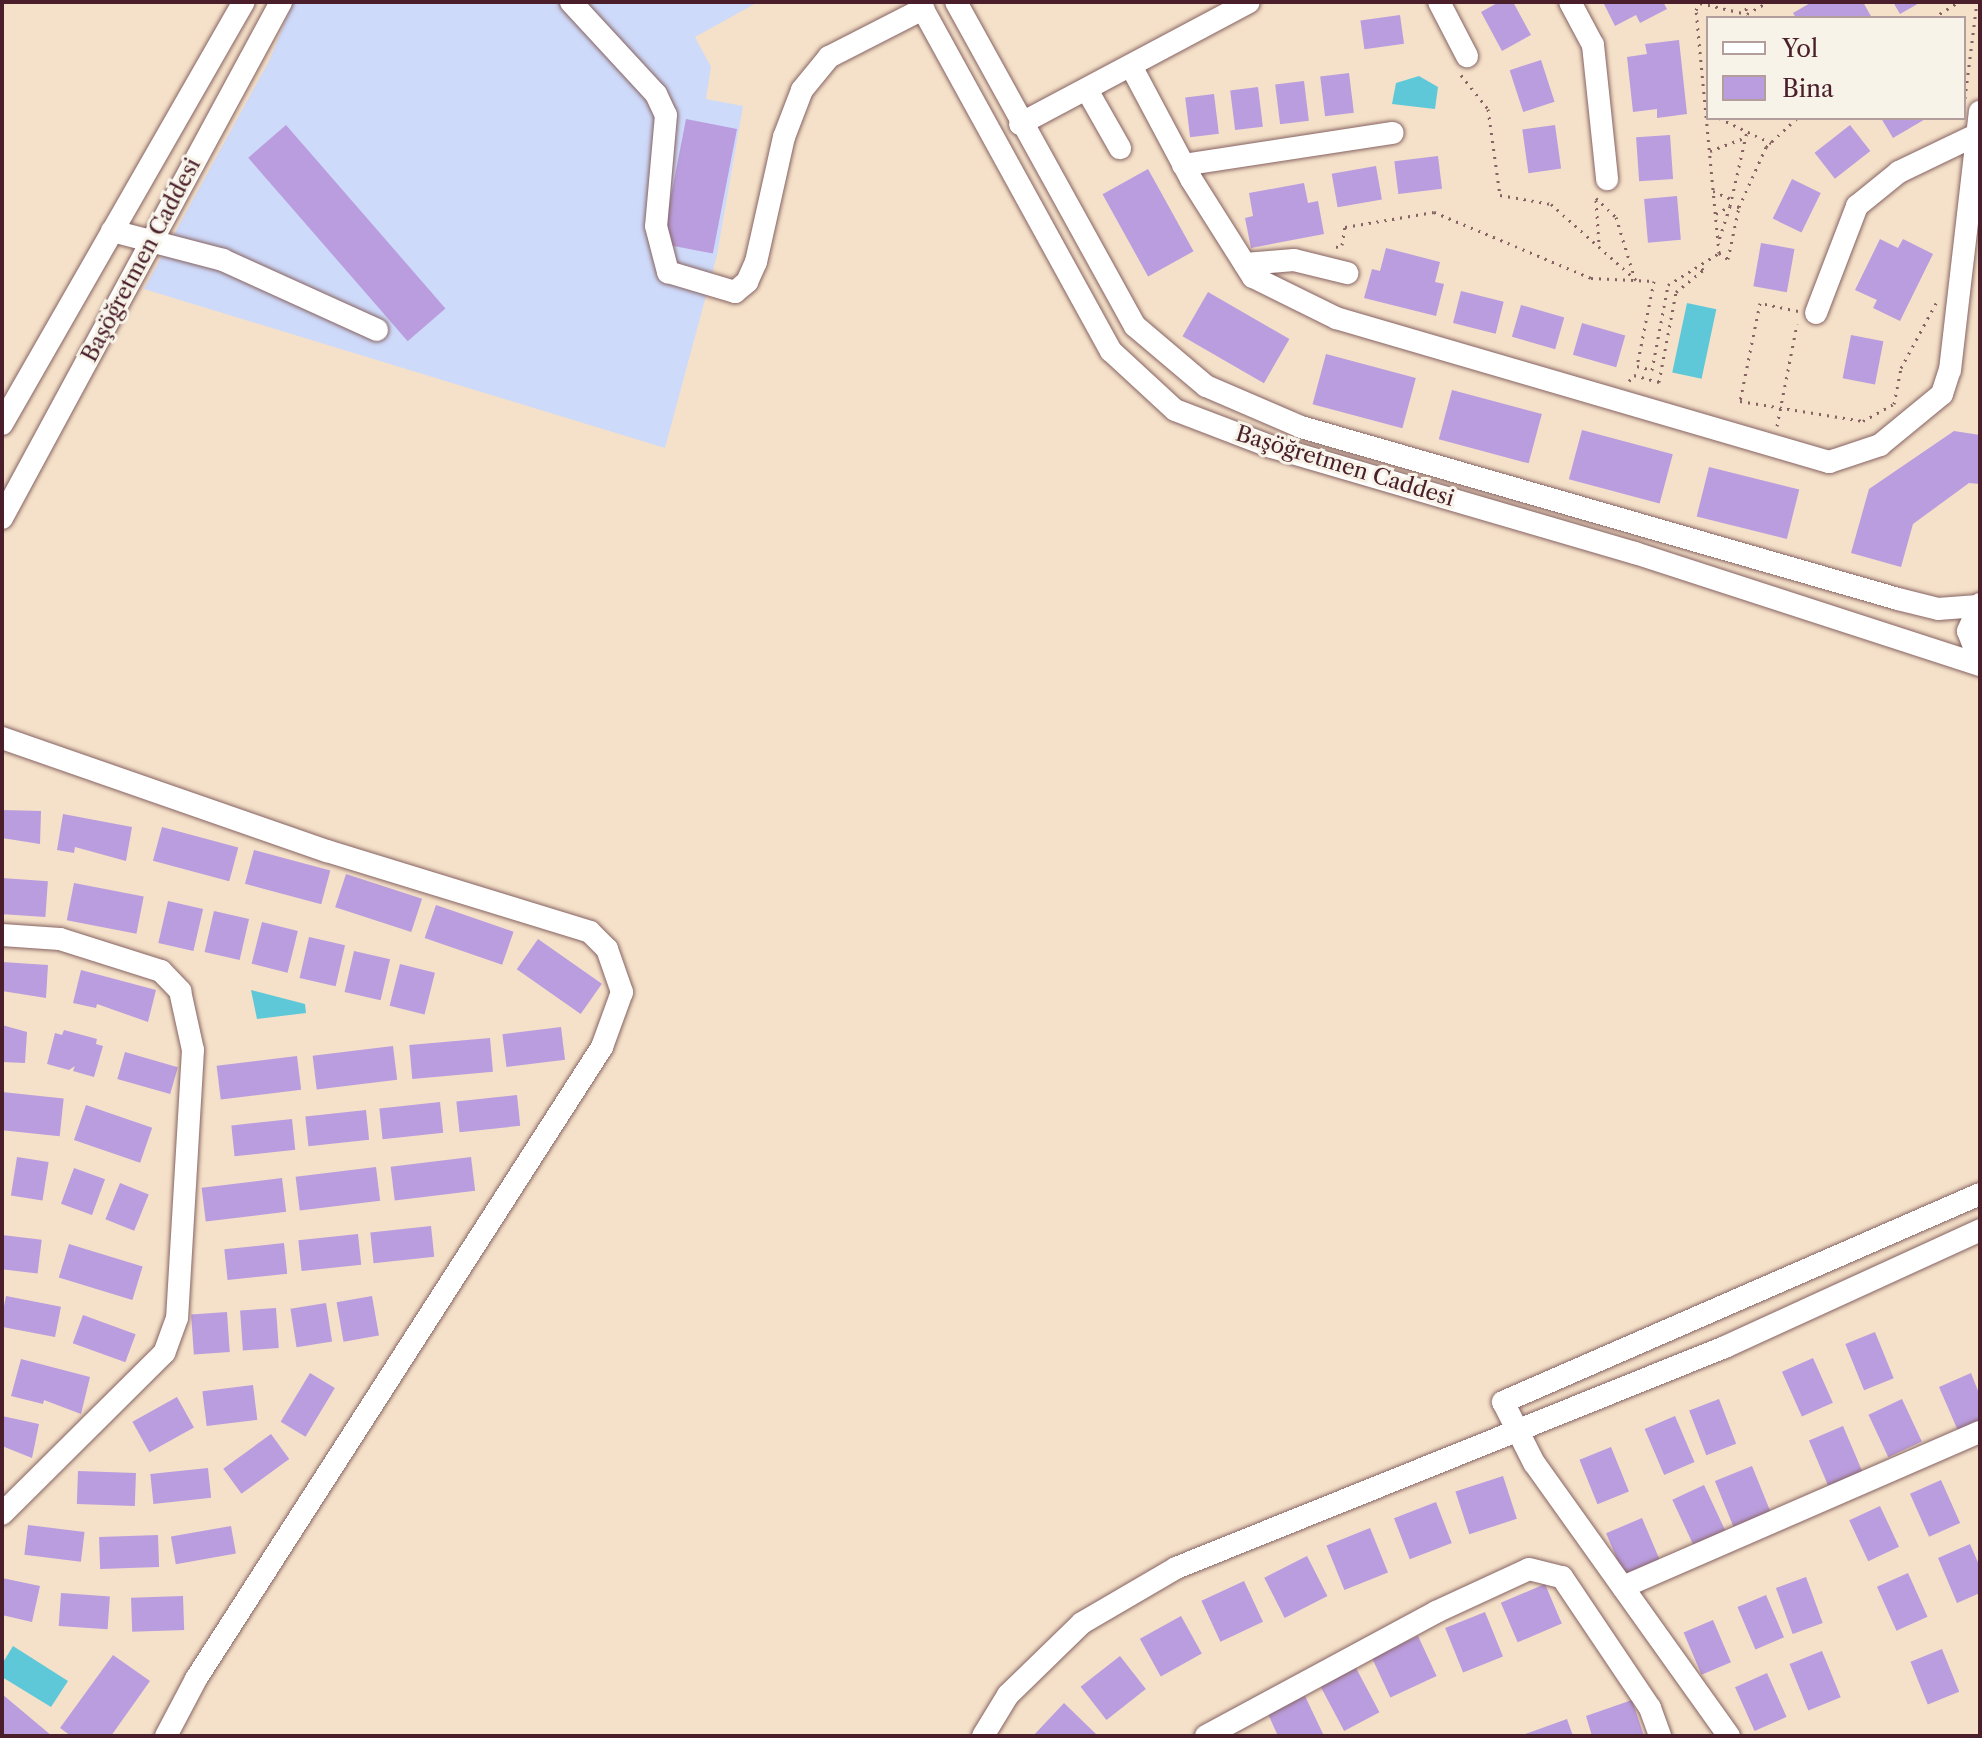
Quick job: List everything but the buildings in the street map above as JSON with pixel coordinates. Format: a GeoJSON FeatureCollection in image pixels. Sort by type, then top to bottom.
{"type":"FeatureCollection","features":[{"type":"Feature","properties":{"kind":"street","name":"Başöğretmen Caddesi"},"geometry":{"type":"LineString","coordinates":[[2,424],[244,2]]}},
{"type":"Feature","properties":{"kind":"street","name":"Başöğretmen Caddesi"},"geometry":{"type":"LineString","coordinates":[[2,518],[281,2]]}},
{"type":"Feature","properties":{"kind":"street"},"geometry":{"type":"LineString","coordinates":[[571,2],[656,94],[666,115],[656,226],[668,272],[735,292],[756,262],[784,137],[802,90],[829,57],[921,6]]}},
{"type":"Feature","properties":{"kind":"street","name":"Başöğretmen Caddesi"},"geometry":{"type":"LineString","coordinates":[[956,2],[1020,124],[1135,326],[1206,386],[1301,427],[1898,599],[1938,609],[1979,605],[1968,631],[1980,664]]}},
{"type":"Feature","properties":{"kind":"street"},"geometry":{"type":"LineString","coordinates":[[1020,124],[1249,2]]}},
{"type":"Feature","properties":{"kind":"street"},"geometry":{"type":"LineString","coordinates":[[1439,2],[1462,64]]}},
{"type":"Feature","properties":{"kind":"street"},"geometry":{"type":"LineString","coordinates":[[1570,2],[1593,45],[1603,183]]}},
{"type":"Feature","properties":{"kind":"street","name":"Başöğretmen Caddesi"},"geometry":{"type":"LineString","coordinates":[[921,6],[1111,351],[1175,410],[1272,447],[1635,553],[1980,664]]}},
{"type":"Feature","properties":{"kind":"street"},"geometry":{"type":"LineString","coordinates":[[1131,66],[1183,165],[1253,277],[1336,318],[1829,462],[1880,445],[1942,394],[1950,370],[1979,123]]}},
{"type":"Feature","properties":{"kind":"street"},"geometry":{"type":"LineString","coordinates":[[1087,90],[1120,148]]}},
{"type":"Feature","properties":{"kind":"street"},"geometry":{"type":"LineString","coordinates":[[1806,308],[1857,206],[1899,172],[1979,123]]}},
{"type":"Feature","properties":{"kind":"street"},"geometry":{"type":"LineString","coordinates":[[1183,165],[1393,133]]}},
{"type":"Feature","properties":{"kind":"street"},"geometry":{"type":"LineString","coordinates":[[112,231],[223,260],[377,330]]}},
{"type":"Feature","properties":{"kind":"street"},"geometry":{"type":"LineString","coordinates":[[1245,264],[1294,260],[1347,273]]}},
{"type":"Feature","properties":{"kind":"street"},"geometry":{"type":"LineString","coordinates":[[9,744],[327,851],[590,932],[607,949],[622,992],[602,1047],[205,1665],[166,1736]]}},
{"type":"Feature","properties":{"kind":"street"},"geometry":{"type":"LineString","coordinates":[[2,935],[60,939],[161,971],[180,991],[193,1050],[177,1318],[164,1353],[2,1514]]}},
{"type":"Feature","properties":{"kind":"street"},"geometry":{"type":"LineString","coordinates":[[1729,1736],[1513,1431],[1503,1402],[1980,1194]]}},
{"type":"Feature","properties":{"kind":"street"},"geometry":{"type":"LineString","coordinates":[[983,1736],[1008,1695],[1082,1623],[1176,1568],[1725,1347],[1980,1230]]}},
{"type":"Feature","properties":{"kind":"street"},"geometry":{"type":"LineString","coordinates":[[1623,1587],[1980,1432]]}},
{"type":"Feature","properties":{"kind":"street"},"geometry":{"type":"LineString","coordinates":[[1206,1736],[1436,1612],[1529,1569],[1562,1577],[1650,1708],[1660,1736]]}},
{"type":"Feature","properties":{"kind":"path"},"geometry":{"type":"LineString","coordinates":[[1706,106],[1699,2],[1746,16],[1768,2]]}},
{"type":"Feature","properties":{"kind":"path"},"geometry":{"type":"LineString","coordinates":[[1746,16],[1747,2]]}},
{"type":"Feature","properties":{"kind":"path"},"geometry":{"type":"LineString","coordinates":[[1936,16],[1959,2]]}},
{"type":"Feature","properties":{"kind":"path"},"geometry":{"type":"LineString","coordinates":[[1966,92],[1977,2]]}},
{"type":"Feature","properties":{"kind":"path"},"geometry":{"type":"LineString","coordinates":[[1462,64],[1488,109],[1500,195],[1551,204],[1636,280]]}},
{"type":"Feature","properties":{"kind":"path"},"geometry":{"type":"LineString","coordinates":[[1708,120],[1719,253]]}},
{"type":"Feature","properties":{"kind":"path"},"geometry":{"type":"LineString","coordinates":[[1723,120],[1771,143]]}},
{"type":"Feature","properties":{"kind":"path"},"geometry":{"type":"LineString","coordinates":[[1719,253],[1728,259],[1739,207],[1771,143],[1795,120]]}},
{"type":"Feature","properties":{"kind":"path"},"geometry":{"type":"LineString","coordinates":[[1718,243],[1747,131]]}},
{"type":"Feature","properties":{"kind":"path"},"geometry":{"type":"LineString","coordinates":[[1710,151],[1746,137]]}},
{"type":"Feature","properties":{"kind":"path"},"geometry":{"type":"LineString","coordinates":[[1599,245],[1603,183]]}},
{"type":"Feature","properties":{"kind":"path"},"geometry":{"type":"LineString","coordinates":[[1603,183],[1636,280]]}},
{"type":"Feature","properties":{"kind":"path"},"geometry":{"type":"LineString","coordinates":[[1713,191],[1731,199]]}},
{"type":"Feature","properties":{"kind":"path"},"geometry":{"type":"LineString","coordinates":[[1716,214],[1730,206],[1739,207]]}},
{"type":"Feature","properties":{"kind":"path"},"geometry":{"type":"LineString","coordinates":[[1330,249],[1342,245],[1345,227],[1434,212],[1591,278],[1654,281],[1637,366],[1652,370],[1668,285],[1719,253]]}},
{"type":"Feature","properties":{"kind":"path"},"geometry":{"type":"LineString","coordinates":[[1616,377],[1630,381],[1634,375],[1659,382],[1676,292],[1703,270],[1700,265]]}},
{"type":"Feature","properties":{"kind":"path"},"geometry":{"type":"LineString","coordinates":[[1773,446],[1782,407],[1806,308],[1760,303],[1740,401],[1782,407],[1863,421],[1894,404],[1901,368],[1937,300]]}},
{"type":"Feature","properties":{"kind":"shaded area"},"geometry":{"type":"Polygon","coordinates":[[[293,2],[758,2],[695,37],[711,67],[706,99],[743,106],[717,255],[665,448],[144,289],[270,59],[293,2]]]}},
{"type":"Feature","properties":{"kind":"water"},"geometry":{"type":"Polygon","coordinates":[[[1419,76],[1438,87],[1435,109],[1392,104],[1396,83],[1419,76]]]}},
{"type":"Feature","properties":{"kind":"water"},"geometry":{"type":"Polygon","coordinates":[[[1687,303],[1716,309],[1702,379],[1672,372],[1687,303]]]}},
{"type":"Feature","properties":{"kind":"water"},"geometry":{"type":"Polygon","coordinates":[[[251,990],[305,1004],[306,1013],[257,1019],[251,990]]]}},
{"type":"Feature","properties":{"kind":"water"},"geometry":{"type":"Polygon","coordinates":[[[13,1646],[68,1681],[51,1707],[2,1677],[2,1664],[13,1646]]]}}]}
